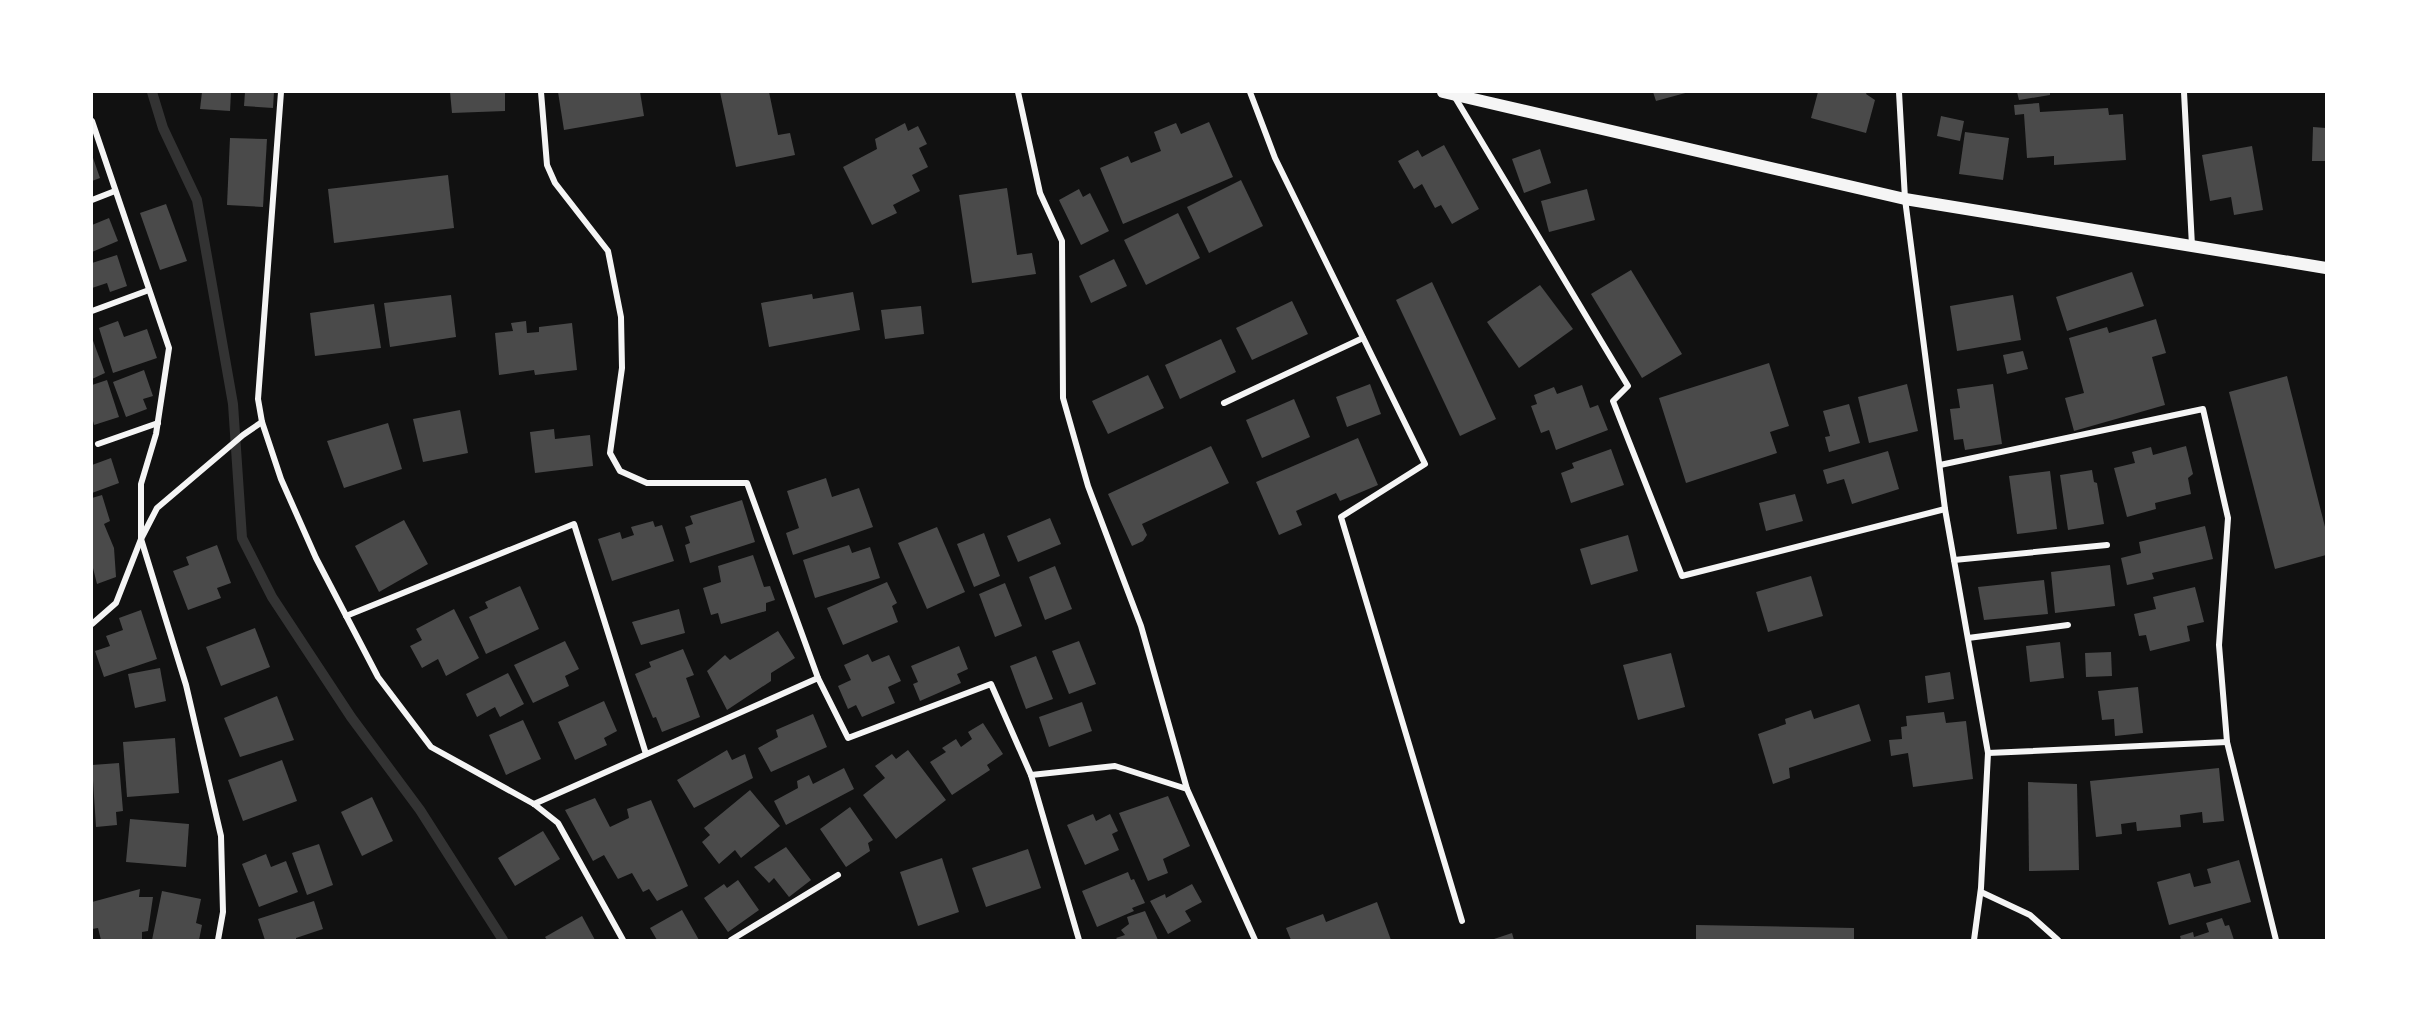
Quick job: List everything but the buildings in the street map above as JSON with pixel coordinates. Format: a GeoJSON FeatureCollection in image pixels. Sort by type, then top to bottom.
{"type":"FeatureCollection","features":[{"type":"Feature","properties":{"kind":"main road"},"geometry":{"type":"LineString","coordinates":[[1448,93],[1905,199],[2326,268]]}},
{"type":"Feature","properties":{"kind":"street"},"geometry":{"type":"LineString","coordinates":[[281,92],[258,399],[262,422],[281,479],[316,558],[378,677],[431,747],[534,804],[558,823],[623,940]]}},
{"type":"Feature","properties":{"kind":"street"},"geometry":{"type":"LineString","coordinates":[[541,92],[548,165],[555,183],[608,251],[621,317],[621,368],[610,453],[620,471],[647,483],[747,483],[818,678],[848,738],[991,684],[1031,775],[1079,940]]}},
{"type":"Feature","properties":{"kind":"street"},"geometry":{"type":"LineString","coordinates":[[1018,92],[1040,193],[1062,241],[1063,398],[1088,486],[1141,626],[1187,789],[1255,940]]}},
{"type":"Feature","properties":{"kind":"street"},"geometry":{"type":"LineString","coordinates":[[1250,92],[1275,158],[1425,464],[1341,517],[1462,921]]}},
{"type":"Feature","properties":{"kind":"street"},"geometry":{"type":"LineString","coordinates":[[1899,92],[1905,199],[1945,509],[1988,753],[1981,892],[1974,940]]}},
{"type":"Feature","properties":{"kind":"street"},"geometry":{"type":"LineString","coordinates":[[2184,92],[2192,247]]}},
{"type":"Feature","properties":{"kind":"street"},"geometry":{"type":"LineString","coordinates":[[1448,93],[1628,386],[1613,401],[1682,576],[1945,509]]}},
{"type":"Feature","properties":{"kind":"street"},"geometry":{"type":"LineString","coordinates":[[92,121],[169,348],[158,423],[141,483],[141,539],[186,685],[221,837],[223,912],[218,940]]}},
{"type":"Feature","properties":{"kind":"street"},"geometry":{"type":"LineString","coordinates":[[92,200],[115,191]]}},
{"type":"Feature","properties":{"kind":"street"},"geometry":{"type":"LineString","coordinates":[[92,311],[149,290]]}},
{"type":"Feature","properties":{"kind":"street"},"geometry":{"type":"LineString","coordinates":[[1224,404],[1363,338]]}},
{"type":"Feature","properties":{"kind":"street"},"geometry":{"type":"LineString","coordinates":[[1940,465],[2203,409],[2228,518],[2219,645],[2227,742],[2276,940]]}},
{"type":"Feature","properties":{"kind":"street"},"geometry":{"type":"LineString","coordinates":[[92,624],[116,603],[141,539],[158,508],[243,435],[262,422]]}},
{"type":"Feature","properties":{"kind":"street"},"geometry":{"type":"LineString","coordinates":[[98,444],[158,423]]}},
{"type":"Feature","properties":{"kind":"street"},"geometry":{"type":"LineString","coordinates":[[346,616],[574,524],[646,754]]}},
{"type":"Feature","properties":{"kind":"street"},"geometry":{"type":"LineString","coordinates":[[1954,560],[2107,545]]}},
{"type":"Feature","properties":{"kind":"street"},"geometry":{"type":"LineString","coordinates":[[1968,638],[2068,625]]}},
{"type":"Feature","properties":{"kind":"street"},"geometry":{"type":"LineString","coordinates":[[534,804],[818,678]]}},
{"type":"Feature","properties":{"kind":"street"},"geometry":{"type":"LineString","coordinates":[[1988,753],[2227,742]]}},
{"type":"Feature","properties":{"kind":"street"},"geometry":{"type":"LineString","coordinates":[[1031,775],[1115,766],[1187,789]]}},
{"type":"Feature","properties":{"kind":"street"},"geometry":{"type":"LineString","coordinates":[[731,940],[838,875]]}},
{"type":"Feature","properties":{"kind":"street"},"geometry":{"type":"LineString","coordinates":[[1981,892],[2030,915],[2058,940]]}},
{"type":"Feature","properties":{"kind":"waterway"},"geometry":{"type":"LineString","coordinates":[[152,92],[163,128],[197,200],[233,404],[242,538],[272,597],[351,717],[420,810],[503,940]]}}]}
